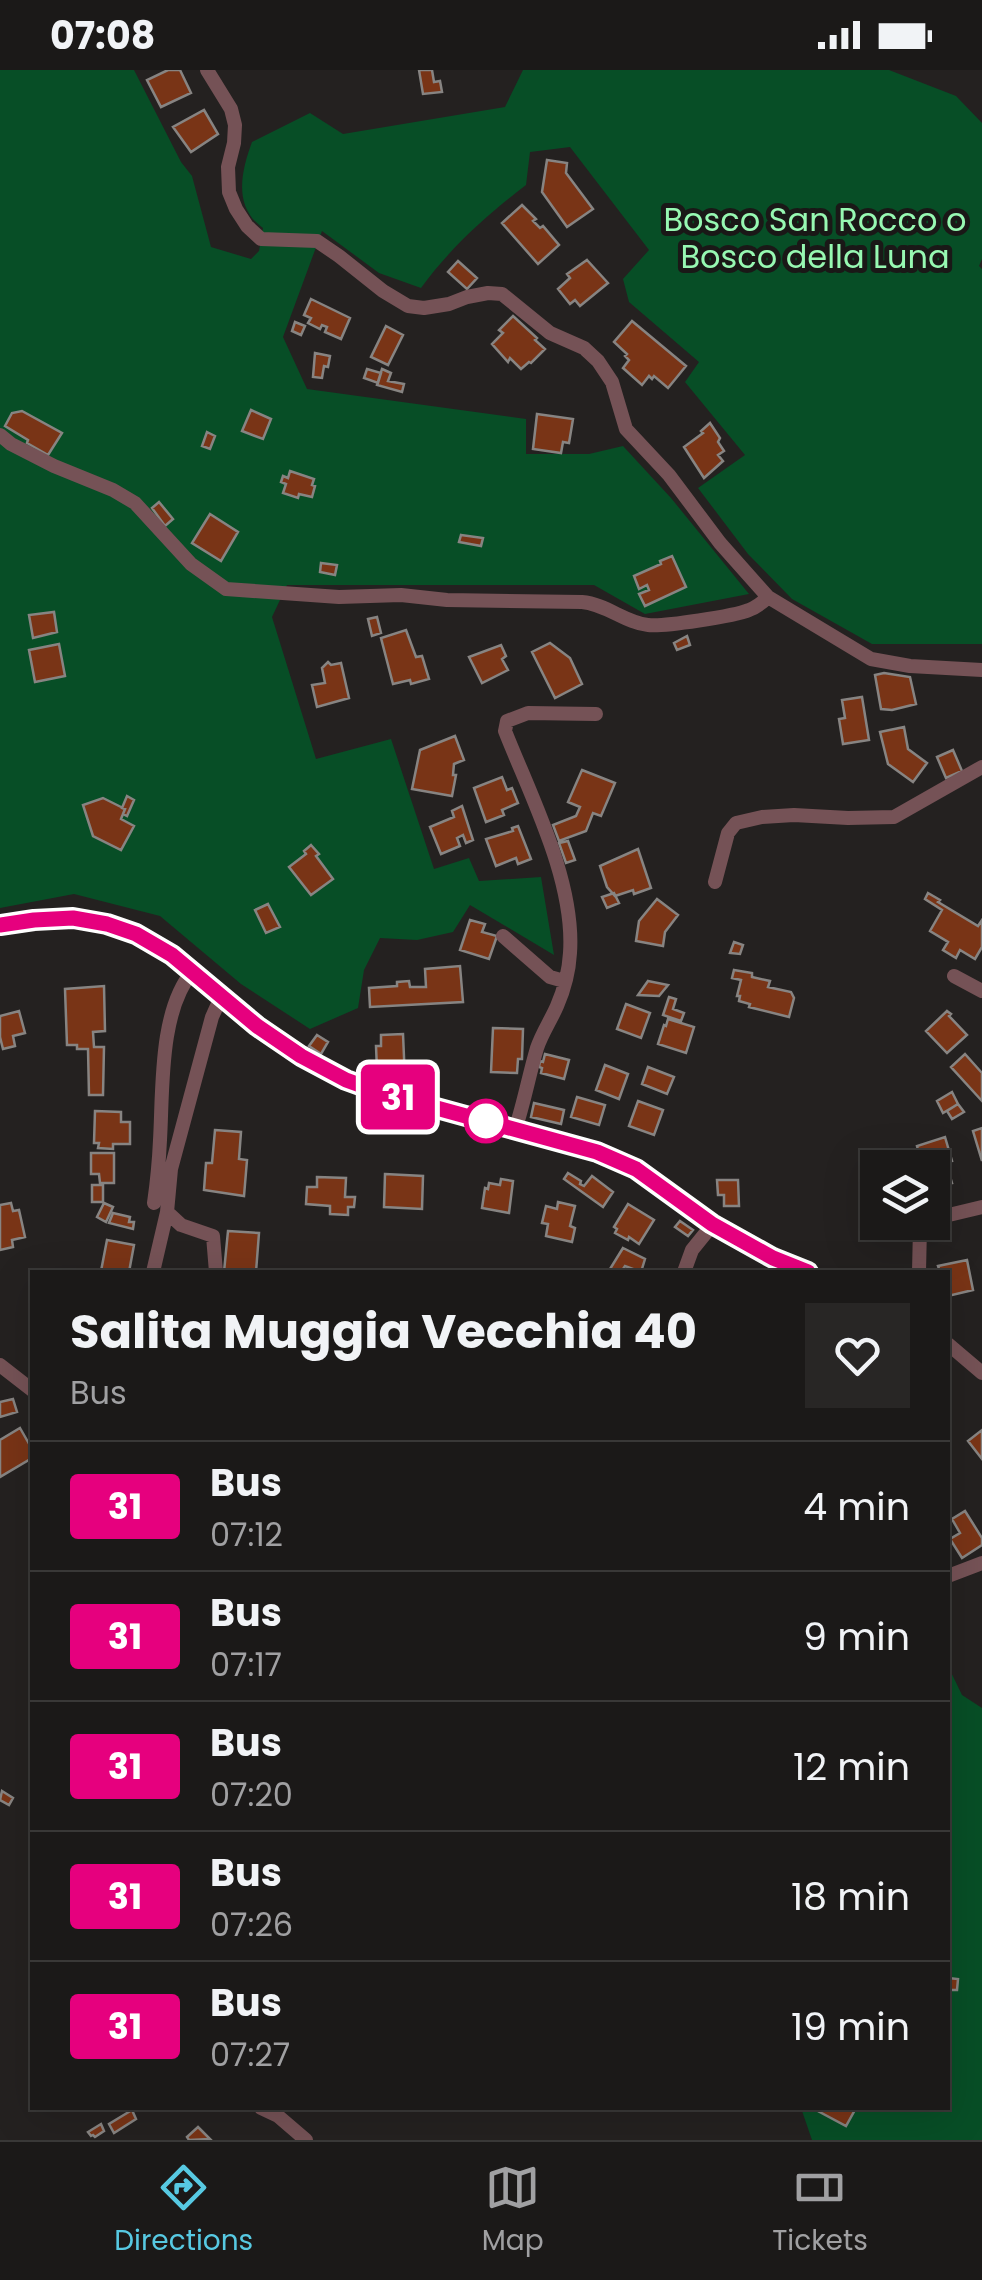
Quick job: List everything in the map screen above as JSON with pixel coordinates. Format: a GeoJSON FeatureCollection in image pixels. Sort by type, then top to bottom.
{"type":"FeatureCollection","features":[{"type":"Feature","properties":{"kind":"street"},"geometry":{"type":"LineString","coordinates":[[207,70],[230,108],[235,125],[228,167],[230,192],[246,226],[260,239],[317,241],[408,306],[424,308],[488,293],[502,294],[550,333],[584,348],[598,361],[612,382],[626,429],[669,475],[720,543],[768,597],[871,659],[910,666],[982,670]]}},
{"type":"Feature","properties":{"kind":"street"},"geometry":{"type":"LineString","coordinates":[[0,436],[136,504],[191,564],[226,589],[339,597],[582,602],[645,625],[747,611],[768,597]]}},
{"type":"Feature","properties":{"kind":"street"},"geometry":{"type":"LineString","coordinates":[[515,1130],[538,1045],[559,1002],[570,956],[570,932],[564,893],[505,732],[507,721],[528,713],[596,714]]}},
{"type":"Feature","properties":{"kind":"street"},"geometry":{"type":"LineString","coordinates":[[715,882],[728,833],[736,823],[794,815],[894,817],[982,767]]}},
{"type":"Feature","properties":{"kind":"street"},"geometry":{"type":"LineString","coordinates":[[0,925],[73,918],[136,934],[172,955],[257,1026],[346,1080],[597,1152],[636,1169],[712,1224],[803,1270]]}},
{"type":"Feature","properties":{"kind":"street"},"geometry":{"type":"LineString","coordinates":[[503,936],[550,977],[564,982]]}},
{"type":"Feature","properties":{"kind":"street"},"geometry":{"type":"LineString","coordinates":[[153,1270],[160,1208],[160,1093],[174,1006],[192,972]]}},
{"type":"Feature","properties":{"kind":"street"},"geometry":{"type":"LineString","coordinates":[[954,976],[982,991]]}},
{"type":"Feature","properties":{"kind":"street"},"geometry":{"type":"LineString","coordinates":[[160,1208],[221,996]]}},
{"type":"Feature","properties":{"kind":"street"},"geometry":{"type":"LineString","coordinates":[[950,1215],[982,1207]]}},
{"type":"Feature","properties":{"kind":"street"},"geometry":{"type":"LineString","coordinates":[[160,1208],[181,1225],[213,1236],[216,1270]]}},
{"type":"Feature","properties":{"kind":"street"},"geometry":{"type":"LineString","coordinates":[[685,1270],[692,1250],[712,1224]]}},
{"type":"Feature","properties":{"kind":"street"},"geometry":{"type":"LineString","coordinates":[[919,1270],[920,1240]]}},
{"type":"Feature","properties":{"kind":"street"},"geometry":{"type":"LineString","coordinates":[[950,1346],[982,1373]]}},
{"type":"Feature","properties":{"kind":"street"},"geometry":{"type":"LineString","coordinates":[[0,1365],[30,1388]]}},
{"type":"Feature","properties":{"kind":"street"},"geometry":{"type":"LineString","coordinates":[[950,1575],[982,1563]]}},
{"type":"Feature","properties":{"kind":"street"},"geometry":{"type":"LineString","coordinates":[[265,2110],[306,2140]]}},
{"type":"Feature","properties":{"kind":"green space","name":"Bosco San Rocco o Bosco della Luna"},"geometry":{"type":"Polygon","coordinates":[[[0,70],[134,70],[192,176],[211,247],[251,259],[259,251],[263,228],[253,220],[243,199],[243,177],[252,142],[310,113],[343,134],[505,107],[523,70],[889,70],[956,96],[982,123],[982,644],[872,644],[792,599],[748,554],[698,488],[745,455],[685,382],[699,362],[629,302],[623,279],[649,250],[570,147],[530,152],[526,185],[470,233],[421,288],[379,273],[322,231],[283,337],[307,389],[526,419],[526,454],[589,454],[623,446],[749,594],[645,614],[594,585],[287,585],[272,617],[316,759],[391,739],[434,869],[469,858],[479,881],[541,877],[554,955],[470,905],[453,932],[417,940],[380,938],[364,970],[358,1008],[310,1029],[241,984],[160,916],[74,894],[0,908],[0,70]]]}},
{"type":"Feature","properties":{"kind":"green space"},"geometry":{"type":"Polygon","coordinates":[[[950,1670],[962,1695],[982,1708],[982,2140],[812,2140],[802,2110],[950,2110],[950,1670]]]}},
{"type":"Feature","properties":{"kind":"building"},"geometry":{"type":"Polygon","coordinates":[[[168,70],[180,70],[191,93],[161,107],[147,80],[168,70]]]}},
{"type":"Feature","properties":{"kind":"building"},"geometry":{"type":"Polygon","coordinates":[[[419,70],[432,70],[434,82],[440,81],[442,92],[423,94],[419,70]]]}},
{"type":"Feature","properties":{"kind":"building"},"geometry":{"type":"Polygon","coordinates":[[[204,110],[218,134],[191,152],[173,127],[204,110]]]}},
{"type":"Feature","properties":{"kind":"building"},"geometry":{"type":"Polygon","coordinates":[[[547,160],[567,163],[566,173],[593,209],[567,227],[542,192],[547,160]]]}},
{"type":"Feature","properties":{"kind":"building"},"geometry":{"type":"Polygon","coordinates":[[[522,205],[559,245],[538,264],[502,223],[522,205]]]}},
{"type":"Feature","properties":{"kind":"building"},"geometry":{"type":"Polygon","coordinates":[[[587,260],[608,283],[580,306],[575,300],[570,304],[558,289],[570,278],[567,274],[587,260]]]}},
{"type":"Feature","properties":{"kind":"building"},"geometry":{"type":"Polygon","coordinates":[[[458,261],[477,278],[467,289],[448,272],[458,261]]]}},
{"type":"Feature","properties":{"kind":"building"},"geometry":{"type":"Polygon","coordinates":[[[311,299],[350,318],[341,339],[325,332],[327,327],[322,325],[320,329],[308,323],[311,318],[304,315],[311,299]]]}},
{"type":"Feature","properties":{"kind":"building"},"geometry":{"type":"Polygon","coordinates":[[[513,316],[545,349],[521,369],[510,358],[508,362],[492,344],[513,316]]]}},
{"type":"Feature","properties":{"kind":"building"},"geometry":{"type":"Polygon","coordinates":[[[632,321],[686,366],[668,388],[654,376],[642,385],[623,368],[629,360],[627,354],[614,342],[632,321]]]}},
{"type":"Feature","properties":{"kind":"building"},"geometry":{"type":"Polygon","coordinates":[[[295,322],[305,326],[301,335],[292,331],[295,322]]]}},
{"type":"Feature","properties":{"kind":"building"},"geometry":{"type":"Polygon","coordinates":[[[386,326],[403,335],[388,365],[371,357],[386,326]]]}},
{"type":"Feature","properties":{"kind":"building"},"geometry":{"type":"Polygon","coordinates":[[[315,353],[330,356],[322,378],[313,377],[315,353]]]}},
{"type":"Feature","properties":{"kind":"building"},"geometry":{"type":"Polygon","coordinates":[[[367,369],[381,373],[378,383],[364,378],[367,369]]]}},
{"type":"Feature","properties":{"kind":"building"},"geometry":{"type":"Polygon","coordinates":[[[382,369],[391,373],[388,381],[404,384],[402,392],[377,385],[382,369]]]}},
{"type":"Feature","properties":{"kind":"building"},"geometry":{"type":"Polygon","coordinates":[[[251,410],[271,419],[263,439],[242,431],[251,410]]]}},
{"type":"Feature","properties":{"kind":"building"},"geometry":{"type":"Polygon","coordinates":[[[22,411],[62,433],[48,455],[5,426],[12,413],[22,411]]]}},
{"type":"Feature","properties":{"kind":"building"},"geometry":{"type":"Polygon","coordinates":[[[537,414],[573,419],[569,443],[563,442],[561,453],[533,449],[537,414]]]}},
{"type":"Feature","properties":{"kind":"building"},"geometry":{"type":"Polygon","coordinates":[[[710,423],[720,438],[718,442],[724,451],[718,455],[723,461],[704,478],[684,447],[710,423]]]}},
{"type":"Feature","properties":{"kind":"building"},"geometry":{"type":"Polygon","coordinates":[[[207,432],[215,436],[210,449],[202,446],[207,432]]]}},
{"type":"Feature","properties":{"kind":"building"},"geometry":{"type":"Polygon","coordinates":[[[290,471],[314,479],[312,497],[283,493],[286,484],[281,482],[290,471]]]}},
{"type":"Feature","properties":{"kind":"building"},"geometry":{"type":"Polygon","coordinates":[[[159,502],[173,519],[165,526],[152,508],[159,502]]]}},
{"type":"Feature","properties":{"kind":"building"},"geometry":{"type":"Polygon","coordinates":[[[210,514],[238,532],[221,561],[192,543],[210,514]]]}},
{"type":"Feature","properties":{"kind":"building"},"geometry":{"type":"Polygon","coordinates":[[[461,535],[483,538],[481,546],[459,542],[461,535]]]}},
{"type":"Feature","properties":{"kind":"building"},"geometry":{"type":"Polygon","coordinates":[[[672,556],[686,587],[645,606],[639,594],[649,590],[647,585],[639,589],[634,576],[672,556]]]}},
{"type":"Feature","properties":{"kind":"building"},"geometry":{"type":"Polygon","coordinates":[[[321,563],[337,565],[335,575],[320,572],[321,563]]]}},
{"type":"Feature","properties":{"kind":"building"},"geometry":{"type":"Polygon","coordinates":[[[54,612],[57,632],[33,638],[29,615],[54,612]]]}},
{"type":"Feature","properties":{"kind":"building"},"geometry":{"type":"Polygon","coordinates":[[[377,617],[381,633],[372,636],[368,619],[377,617]]]}},
{"type":"Feature","properties":{"kind":"building"},"geometry":{"type":"Polygon","coordinates":[[[406,630],[416,657],[422,656],[429,679],[393,684],[381,638],[406,630]]]}},
{"type":"Feature","properties":{"kind":"building"},"geometry":{"type":"Polygon","coordinates":[[[687,636],[690,645],[677,650],[674,643],[687,636]]]}},
{"type":"Feature","properties":{"kind":"building"},"geometry":{"type":"Polygon","coordinates":[[[550,643],[570,658],[582,684],[555,698],[532,652],[550,643]]]}},
{"type":"Feature","properties":{"kind":"building"},"geometry":{"type":"Polygon","coordinates":[[[59,644],[65,676],[35,682],[29,650],[59,644]]]}},
{"type":"Feature","properties":{"kind":"building"},"geometry":{"type":"Polygon","coordinates":[[[501,645],[508,670],[482,683],[469,657],[501,645]]]}},
{"type":"Feature","properties":{"kind":"building"},"geometry":{"type":"Polygon","coordinates":[[[328,662],[341,663],[349,698],[317,707],[312,685],[325,683],[322,668],[328,662]]]}},
{"type":"Feature","properties":{"kind":"building"},"geometry":{"type":"Polygon","coordinates":[[[875,675],[910,677],[916,704],[881,709],[875,675]]]}},
{"type":"Feature","properties":{"kind":"building"},"geometry":{"type":"Polygon","coordinates":[[[862,697],[869,740],[843,744],[839,719],[845,718],[842,700],[862,697]]]}},
{"type":"Feature","properties":{"kind":"building"},"geometry":{"type":"Polygon","coordinates":[[[904,727],[908,749],[927,763],[913,782],[888,764],[880,732],[904,727]]]}},
{"type":"Feature","properties":{"kind":"building"},"geometry":{"type":"Polygon","coordinates":[[[455,736],[464,760],[454,764],[452,796],[412,789],[420,750],[455,736]]]}},
{"type":"Feature","properties":{"kind":"building"},"geometry":{"type":"Polygon","coordinates":[[[953,750],[962,771],[946,778],[937,757],[953,750]]]}},
{"type":"Feature","properties":{"kind":"building"},"geometry":{"type":"Polygon","coordinates":[[[582,770],[615,783],[601,816],[593,813],[586,831],[559,841],[553,825],[576,816],[580,807],[568,802],[582,770]]]}},
{"type":"Feature","properties":{"kind":"building"},"geometry":{"type":"Polygon","coordinates":[[[502,777],[518,803],[502,810],[504,815],[486,822],[474,788],[502,777]]]}},
{"type":"Feature","properties":{"kind":"building"},"geometry":{"type":"Polygon","coordinates":[[[127,796],[134,800],[127,816],[122,808],[127,796]]]}},
{"type":"Feature","properties":{"kind":"building"},"geometry":{"type":"Polygon","coordinates":[[[103,798],[125,809],[121,819],[134,826],[121,850],[93,836],[83,805],[103,798]]]}},
{"type":"Feature","properties":{"kind":"building"},"geometry":{"type":"Polygon","coordinates":[[[462,806],[473,840],[466,843],[463,835],[457,838],[460,846],[441,854],[430,827],[454,817],[452,811],[462,806]]]}},
{"type":"Feature","properties":{"kind":"building"},"geometry":{"type":"Polygon","coordinates":[[[518,826],[531,859],[518,864],[516,858],[496,866],[486,839],[518,826]]]}},
{"type":"Feature","properties":{"kind":"building"},"geometry":{"type":"Polygon","coordinates":[[[568,841],[575,860],[566,863],[559,843],[568,841]]]}},
{"type":"Feature","properties":{"kind":"building"},"geometry":{"type":"Polygon","coordinates":[[[311,845],[333,879],[311,895],[289,867],[311,845]]]}},
{"type":"Feature","properties":{"kind":"building"},"geometry":{"type":"Polygon","coordinates":[[[638,849],[651,888],[615,896],[607,887],[600,866],[638,849]]]}},
{"type":"Feature","properties":{"kind":"building"},"geometry":{"type":"Polygon","coordinates":[[[614,893],[619,903],[607,908],[602,897],[614,893]]]}},
{"type":"Feature","properties":{"kind":"building"},"geometry":{"type":"Polygon","coordinates":[[[928,893],[978,926],[982,920],[982,947],[975,959],[960,950],[956,958],[943,950],[948,942],[930,931],[942,910],[925,899],[928,893]]]}},
{"type":"Feature","properties":{"kind":"building"},"geometry":{"type":"Polygon","coordinates":[[[657,899],[678,915],[665,932],[663,946],[636,941],[639,921],[657,899]]]}},
{"type":"Feature","properties":{"kind":"building"},"geometry":{"type":"Polygon","coordinates":[[[268,904],[280,927],[266,933],[255,910],[268,904]]]}},
{"type":"Feature","properties":{"kind":"building"},"geometry":{"type":"Polygon","coordinates":[[[470,920],[485,924],[482,932],[497,936],[489,959],[460,950],[470,920]]]}},
{"type":"Feature","properties":{"kind":"building"},"geometry":{"type":"Polygon","coordinates":[[[734,942],[743,945],[740,954],[730,953],[734,942]]]}},
{"type":"Feature","properties":{"kind":"building"},"geometry":{"type":"Polygon","coordinates":[[[460,966],[463,1002],[370,1007],[369,988],[409,981],[410,987],[426,987],[425,969],[460,966]]]}},
{"type":"Feature","properties":{"kind":"building"},"geometry":{"type":"Polygon","coordinates":[[[734,970],[752,973],[752,977],[770,981],[768,987],[791,992],[794,998],[789,1017],[739,1001],[741,980],[732,978],[734,970]]]}},
{"type":"Feature","properties":{"kind":"building"},"geometry":{"type":"Polygon","coordinates":[[[648,981],[668,985],[659,996],[638,995],[648,981]]]}},
{"type":"Feature","properties":{"kind":"building"},"geometry":{"type":"Polygon","coordinates":[[[104,986],[105,1031],[93,1032],[94,1047],[104,1047],[103,1095],[89,1095],[88,1049],[67,1045],[65,989],[104,986]]]}},
{"type":"Feature","properties":{"kind":"building"},"geometry":{"type":"Polygon","coordinates":[[[669,997],[676,999],[673,1009],[684,1013],[681,1021],[663,1015],[669,997]]]}},
{"type":"Feature","properties":{"kind":"building"},"geometry":{"type":"Polygon","coordinates":[[[626,1004],[650,1013],[641,1038],[617,1029],[626,1004]]]}},
{"type":"Feature","properties":{"kind":"building"},"geometry":{"type":"Polygon","coordinates":[[[19,1011],[25,1033],[13,1036],[15,1046],[3,1049],[0,1016],[19,1011]]]}},
{"type":"Feature","properties":{"kind":"building"},"geometry":{"type":"Polygon","coordinates":[[[947,1011],[967,1035],[947,1053],[926,1031],[947,1011]]]}},
{"type":"Feature","properties":{"kind":"building"},"geometry":{"type":"Polygon","coordinates":[[[668,1019],[694,1027],[686,1053],[658,1044],[668,1019]]]}},
{"type":"Feature","properties":{"kind":"building"},"geometry":{"type":"Polygon","coordinates":[[[493,1028],[523,1029],[522,1059],[518,1059],[517,1073],[491,1072],[493,1028]]]}},
{"type":"Feature","properties":{"kind":"building"},"geometry":{"type":"Polygon","coordinates":[[[403,1034],[405,1080],[389,1081],[388,1070],[377,1070],[376,1046],[381,1046],[381,1035],[403,1034]]]}},
{"type":"Feature","properties":{"kind":"building"},"geometry":{"type":"Polygon","coordinates":[[[317,1035],[328,1042],[321,1054],[309,1046],[317,1035]]]}},
{"type":"Feature","properties":{"kind":"building"},"geometry":{"type":"Polygon","coordinates":[[[545,1054],[569,1060],[564,1079],[541,1073],[540,1061],[543,1062],[545,1054]]]}},
{"type":"Feature","properties":{"kind":"building"},"geometry":{"type":"Polygon","coordinates":[[[965,1054],[982,1073],[982,1101],[951,1067],[965,1054]]]}},
{"type":"Feature","properties":{"kind":"building"},"geometry":{"type":"Polygon","coordinates":[[[605,1065],[628,1074],[619,1099],[596,1090],[605,1065]]]}},
{"type":"Feature","properties":{"kind":"building"},"geometry":{"type":"Polygon","coordinates":[[[648,1067],[674,1077],[667,1094],[642,1084],[648,1067]]]}},
{"type":"Feature","properties":{"kind":"building"},"geometry":{"type":"Polygon","coordinates":[[[417,1079],[430,1083],[426,1094],[415,1090],[417,1079]]]}},
{"type":"Feature","properties":{"kind":"building"},"geometry":{"type":"Polygon","coordinates":[[[952,1092],[958,1104],[943,1113],[937,1101],[952,1092]]]}},
{"type":"Feature","properties":{"kind":"building"},"geometry":{"type":"Polygon","coordinates":[[[577,1097],[605,1105],[599,1125],[571,1117],[577,1097]]]}},
{"type":"Feature","properties":{"kind":"building"},"geometry":{"type":"Polygon","coordinates":[[[638,1101],[663,1110],[654,1135],[629,1126],[638,1101]]]}},
{"type":"Feature","properties":{"kind":"building"},"geometry":{"type":"Polygon","coordinates":[[[534,1103],[564,1110],[561,1124],[531,1117],[534,1103]]]}},
{"type":"Feature","properties":{"kind":"building"},"geometry":{"type":"Polygon","coordinates":[[[958,1104],[964,1112],[952,1119],[947,1111],[958,1104]]]}},
{"type":"Feature","properties":{"kind":"building"},"geometry":{"type":"Polygon","coordinates":[[[95,1111],[121,1112],[121,1122],[130,1122],[130,1144],[98,1148],[99,1143],[94,1143],[95,1111]]]}},
{"type":"Feature","properties":{"kind":"building"},"geometry":{"type":"Polygon","coordinates":[[[982,1128],[982,1161],[973,1131],[982,1128]]]}},
{"type":"Feature","properties":{"kind":"building"},"geometry":{"type":"Polygon","coordinates":[[[215,1130],[241,1132],[239,1159],[247,1160],[244,1196],[204,1190],[215,1130]]]}},
{"type":"Feature","properties":{"kind":"building"},"geometry":{"type":"Polygon","coordinates":[[[945,1137],[949,1150],[918,1150],[917,1146],[945,1137]]]}},
{"type":"Feature","properties":{"kind":"building"},"geometry":{"type":"Polygon","coordinates":[[[91,1153],[114,1153],[114,1183],[100,1183],[99,1174],[91,1174],[91,1153]]]}},
{"type":"Feature","properties":{"kind":"building"},"geometry":{"type":"Polygon","coordinates":[[[568,1173],[584,1186],[592,1176],[613,1192],[603,1207],[564,1179],[568,1173]]]}},
{"type":"Feature","properties":{"kind":"building"},"geometry":{"type":"Polygon","coordinates":[[[385,1174],[423,1176],[422,1209],[384,1207],[385,1174]]]}},
{"type":"Feature","properties":{"kind":"building"},"geometry":{"type":"Polygon","coordinates":[[[317,1177],[346,1178],[345,1197],[355,1197],[348,1215],[330,1214],[330,1206],[306,1204],[307,1187],[317,1187],[317,1177]]]}},
{"type":"Feature","properties":{"kind":"building"},"geometry":{"type":"Polygon","coordinates":[[[501,1179],[513,1181],[509,1213],[482,1208],[485,1188],[489,1183],[500,1185],[501,1179]]]}},
{"type":"Feature","properties":{"kind":"building"},"geometry":{"type":"Polygon","coordinates":[[[717,1180],[738,1180],[739,1206],[724,1206],[717,1180]]]}},
{"type":"Feature","properties":{"kind":"building"},"geometry":{"type":"Polygon","coordinates":[[[92,1185],[103,1185],[103,1202],[92,1202],[92,1185]]]}},
{"type":"Feature","properties":{"kind":"building"},"geometry":{"type":"Polygon","coordinates":[[[558,1202],[575,1206],[570,1226],[575,1228],[572,1242],[546,1236],[548,1224],[542,1223],[546,1206],[557,1209],[558,1202]]]}},
{"type":"Feature","properties":{"kind":"building"},"geometry":{"type":"Polygon","coordinates":[[[11,1203],[13,1211],[19,1210],[25,1237],[12,1240],[13,1247],[0,1250],[0,1205],[11,1203]]]}},
{"type":"Feature","properties":{"kind":"building"},"geometry":{"type":"Polygon","coordinates":[[[104,1203],[113,1207],[106,1222],[97,1217],[104,1203]]]}},
{"type":"Feature","properties":{"kind":"building"},"geometry":{"type":"Polygon","coordinates":[[[628,1204],[654,1220],[639,1244],[615,1233],[614,1227],[628,1204]]]}},
{"type":"Feature","properties":{"kind":"building"},"geometry":{"type":"Polygon","coordinates":[[[113,1213],[130,1217],[133,1229],[109,1223],[113,1213]]]}},
{"type":"Feature","properties":{"kind":"building"},"geometry":{"type":"Polygon","coordinates":[[[680,1221],[693,1230],[688,1236],[675,1227],[680,1221]]]}},
{"type":"Feature","properties":{"kind":"building"},"geometry":{"type":"Polygon","coordinates":[[[228,1231],[259,1233],[256,1270],[224,1270],[228,1231]]]}},
{"type":"Feature","properties":{"kind":"building"},"geometry":{"type":"Polygon","coordinates":[[[107,1240],[134,1245],[129,1270],[101,1270],[107,1240]]]}},
{"type":"Feature","properties":{"kind":"building"},"geometry":{"type":"Polygon","coordinates":[[[623,1248],[645,1259],[642,1270],[625,1266],[622,1270],[610,1269],[623,1248]]]}},
{"type":"Feature","properties":{"kind":"building"},"geometry":{"type":"Polygon","coordinates":[[[967,1260],[973,1290],[950,1296],[950,1270],[939,1270],[938,1266],[967,1260]]]}},
{"type":"Feature","properties":{"kind":"building"},"geometry":{"type":"Polygon","coordinates":[[[13,1399],[17,1412],[0,1417],[0,1402],[13,1399]]]}},
{"type":"Feature","properties":{"kind":"building"},"geometry":{"type":"Polygon","coordinates":[[[20,1428],[30,1446],[30,1459],[0,1477],[0,1440],[20,1428]]]}},
{"type":"Feature","properties":{"kind":"building"},"geometry":{"type":"Polygon","coordinates":[[[982,1430],[982,1459],[968,1441],[982,1430]]]}},
{"type":"Feature","properties":{"kind":"building"},"geometry":{"type":"Polygon","coordinates":[[[965,1511],[982,1538],[982,1545],[962,1558],[950,1539],[960,1533],[952,1519],[965,1511]]]}},
{"type":"Feature","properties":{"kind":"building"},"geometry":{"type":"Polygon","coordinates":[[[2,1791],[13,1798],[9,1805],[0,1800],[2,1791]]]}},
{"type":"Feature","properties":{"kind":"building"},"geometry":{"type":"Polygon","coordinates":[[[950,1978],[958,1979],[957,1990],[950,1990],[950,1978]]]}},
{"type":"Feature","properties":{"kind":"building"},"geometry":{"type":"Polygon","coordinates":[[[132,2110],[136,2119],[114,2133],[109,2124],[132,2110]]]}},
{"type":"Feature","properties":{"kind":"building"},"geometry":{"type":"Polygon","coordinates":[[[816,2110],[855,2110],[846,2126],[816,2110]]]}},
{"type":"Feature","properties":{"kind":"building"},"geometry":{"type":"Polygon","coordinates":[[[101,2124],[104,2131],[91,2136],[88,2132],[101,2124]]]}},
{"type":"Feature","properties":{"kind":"building"},"geometry":{"type":"Polygon","coordinates":[[[198,2127],[210,2139],[189,2140],[187,2137],[198,2127]]]}},
{"type":"Feature","properties":{"kind":"bus line","name":"31"},"geometry":{"type":"LineString","coordinates":[[0,925],[73,918],[136,934],[172,955],[257,1026],[346,1080],[597,1152],[636,1169],[712,1224],[803,1270]]}}]}
